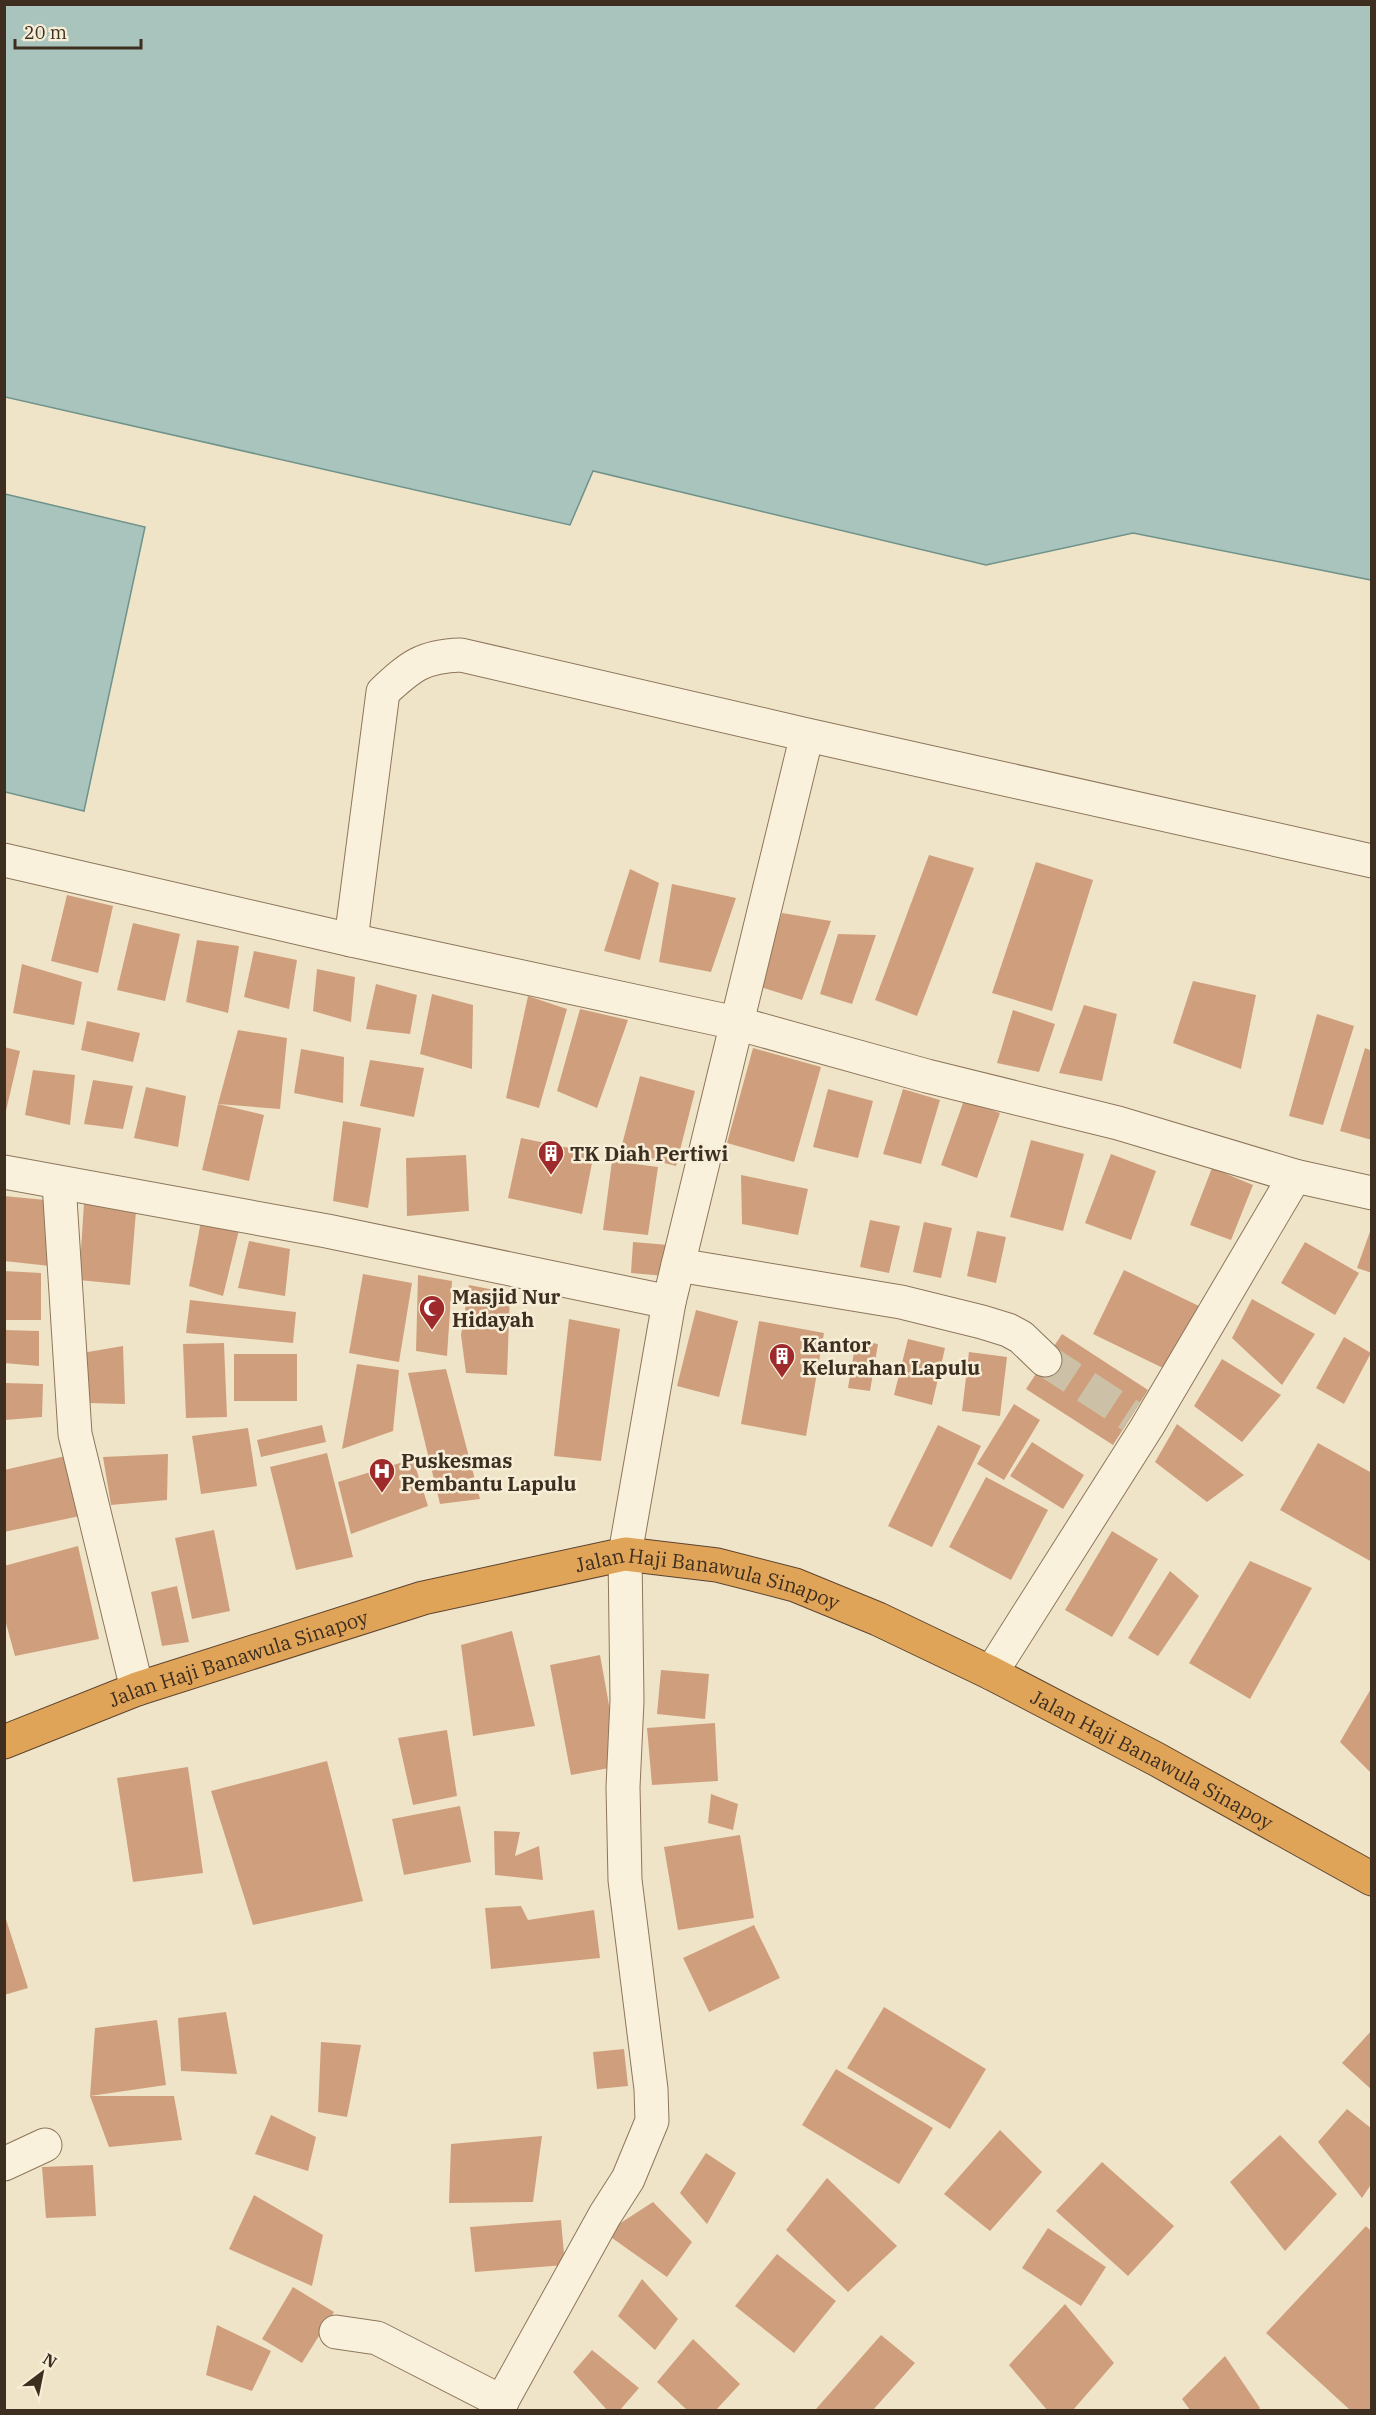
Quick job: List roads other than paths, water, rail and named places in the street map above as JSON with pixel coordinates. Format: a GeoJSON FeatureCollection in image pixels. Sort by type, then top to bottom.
{"type":"FeatureCollection","features":[{"type":"Feature","properties":{"kind":"highway","name":"Jalan Haji Banawula Sinapoy"},"geometry":{"type":"LineString","coordinates":[[4,1742],[137,1689],[423,1598],[625,1554],[717,1565],[795,1585],[878,1619],[991,1673],[1156,1759],[1371,1879]]}},
{"type":"Feature","properties":{"kind":"street"},"geometry":{"type":"LineString","coordinates":[[351,940],[383,692],[411,666],[444,656],[460,655],[792,732],[1371,861]]}},
{"type":"Feature","properties":{"kind":"street"},"geometry":{"type":"LineString","coordinates":[[336,2332],[376,2338],[500,2406],[605,2215],[628,2179],[652,2121],[651,2089],[625,1880],[623,1787],[627,1701],[625,1554],[669,1302],[803,752]]}},
{"type":"Feature","properties":{"kind":"street"},"geometry":{"type":"LineString","coordinates":[[4,860],[351,940],[736,1023],[927,1076],[1118,1123],[1295,1176],[1371,1192]]}},
{"type":"Feature","properties":{"kind":"street"},"geometry":{"type":"LineString","coordinates":[[4,1172],[327,1231],[669,1302]]}},
{"type":"Feature","properties":{"kind":"street"},"geometry":{"type":"LineString","coordinates":[[991,1673],[1139,1422],[1295,1176]]}},
{"type":"Feature","properties":{"kind":"street"},"geometry":{"type":"LineString","coordinates":[[59,1183],[75,1434],[137,1689]]}},
{"type":"Feature","properties":{"kind":"street"},"geometry":{"type":"LineString","coordinates":[[678,1265],[901,1302],[982,1322],[1008,1330],[1021,1337],[1045,1360]]}},
{"type":"Feature","properties":{"kind":"street"},"geometry":{"type":"LineString","coordinates":[[4,2164],[45,2145]]}},
{"type":"Feature","properties":{"kind":"water"},"geometry":{"type":"Polygon","coordinates":[[[5,4],[1371,5],[1371,580],[1133,533],[986,565],[593,471],[570,525],[5,397],[5,4]]]}},
{"type":"Feature","properties":{"kind":"water"},"geometry":{"type":"Polygon","coordinates":[[[5,494],[145,527],[84,811],[5,792],[5,494]]]}},
{"type":"Feature","properties":{"kind":"tunnel"},"geometry":{"type":"LineString","coordinates":[[1045,1360],[1131,1416]]}},
{"type":"Feature","properties":{"kind":"place","name":"TK Diah Pertiwi"},"geometry":{"type":"Point","coordinates":[551,1176]}},
{"type":"Feature","properties":{"kind":"place","name":"Masjid Nur Hidayah"},"geometry":{"type":"Point","coordinates":[432,1331]}},
{"type":"Feature","properties":{"kind":"place","name":"Kantor Kelurahan Lapulu"},"geometry":{"type":"Point","coordinates":[782,1379]}},
{"type":"Feature","properties":{"kind":"place","name":"Puskesmas Pembantu Lapulu"},"geometry":{"type":"Point","coordinates":[382,1494]}}]}
